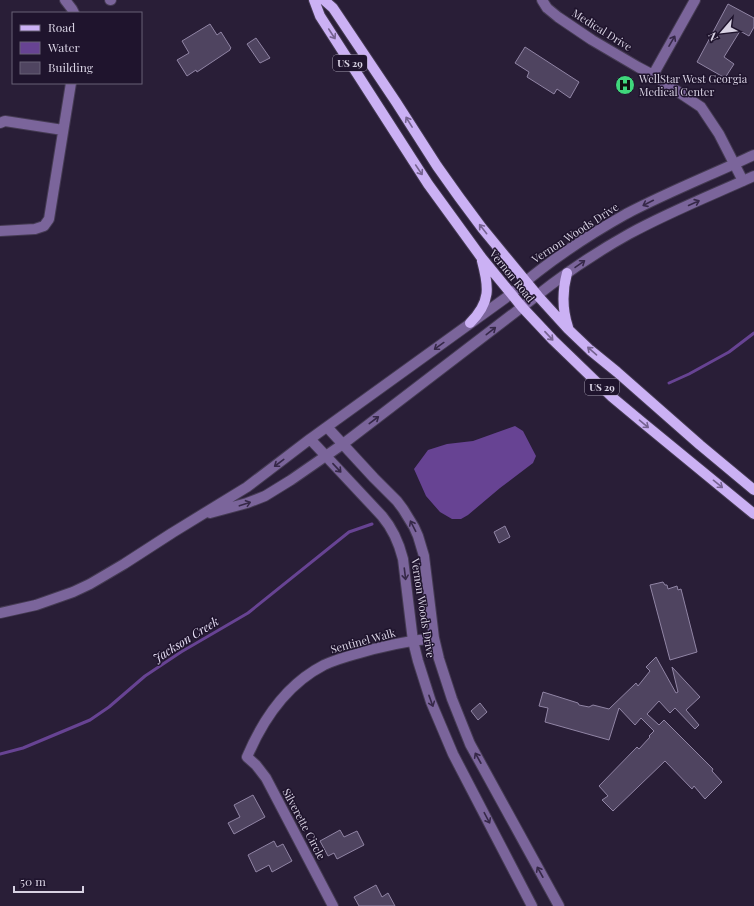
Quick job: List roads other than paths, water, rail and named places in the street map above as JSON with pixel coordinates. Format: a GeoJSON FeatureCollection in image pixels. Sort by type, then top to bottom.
{"type":"FeatureCollection","features":[{"type":"Feature","properties":{"kind":"main road","name":"Vernon Road"},"geometry":{"type":"LineString","coordinates":[[314,0],[320,16],[428,184],[481,257],[522,307],[553,340],[612,396],[754,514]]}},
{"type":"Feature","properties":{"kind":"main road","name":"Vernon Road"},"geometry":{"type":"LineString","coordinates":[[324,0],[333,8],[459,197],[482,228],[538,296],[568,329],[590,350],[754,490]]}},
{"type":"Feature","properties":{"kind":"main road"},"geometry":{"type":"LineString","coordinates":[[470,323],[480,312],[486,297],[487,279],[481,257]]}},
{"type":"Feature","properties":{"kind":"main road"},"geometry":{"type":"LineString","coordinates":[[567,273],[564,282],[563,299],[565,319],[568,329]]}},
{"type":"Feature","properties":{"kind":"street"},"geometry":{"type":"LineString","coordinates":[[65,0],[74,12]]}},
{"type":"Feature","properties":{"kind":"street","name":"Medical Drive"},"geometry":{"type":"LineString","coordinates":[[542,0],[547,8],[558,17],[592,40],[653,74],[701,107],[719,134],[743,181]]}},
{"type":"Feature","properties":{"kind":"street"},"geometry":{"type":"LineString","coordinates":[[653,74],[695,0]]}},
{"type":"Feature","properties":{"kind":"street"},"geometry":{"type":"LineString","coordinates":[[0,231],[35,229],[44,226],[49,219],[62,130],[71,84]]}},
{"type":"Feature","properties":{"kind":"street"},"geometry":{"type":"LineString","coordinates":[[0,123],[5,121],[62,130]]}},
{"type":"Feature","properties":{"kind":"street","name":"Vernon Woods Drive"},"geometry":{"type":"LineString","coordinates":[[532,906],[453,754],[426,688],[413,641],[403,559],[397,538],[382,516],[310,440],[511,294],[526,280],[560,254],[627,214],[754,155]]}},
{"type":"Feature","properties":{"kind":"street"},"geometry":{"type":"LineString","coordinates":[[197,517],[247,503],[265,496],[343,444],[567,273],[638,229],[754,176]]}},
{"type":"Feature","properties":{"kind":"street","name":"Vernon Woods Drive"},"geometry":{"type":"LineString","coordinates":[[327,427],[397,501],[414,527],[424,556],[434,638],[439,659],[461,723],[470,744],[559,906]]}},
{"type":"Feature","properties":{"kind":"street"},"geometry":{"type":"LineString","coordinates":[[0,613],[17,610],[48,601],[90,584],[247,487],[310,440]]}},
{"type":"Feature","properties":{"kind":"street","name":"Sentinel Walk"},"geometry":{"type":"LineString","coordinates":[[247,757],[266,719],[283,698],[302,679],[319,668],[336,660],[372,649],[434,638]]}},
{"type":"Feature","properties":{"kind":"street","name":"Silverette Circle"},"geometry":{"type":"LineString","coordinates":[[247,757],[256,765],[266,778],[333,906]]}},
{"type":"Feature","properties":{"kind":"water"},"geometry":{"type":"Polygon","coordinates":[[[515,426],[523,431],[536,456],[533,463],[461,519],[452,519],[440,512],[426,496],[414,469],[428,450],[447,444],[473,441],[515,426]]]}},
{"type":"Feature","properties":{"kind":"waterway","name":"Jackson Creek"},"geometry":{"type":"LineString","coordinates":[[669,383],[729,352],[754,333]]}},
{"type":"Feature","properties":{"kind":"waterway","name":"Jackson Creek"},"geometry":{"type":"LineString","coordinates":[[0,754],[23,748],[90,720],[109,707],[145,676],[181,652],[248,613],[349,532],[372,524]]}},
{"type":"Feature","properties":{"kind":"place","name":"WellStar West Georgia Medical Center"},"geometry":{"type":"Point","coordinates":[625,85]}}]}
